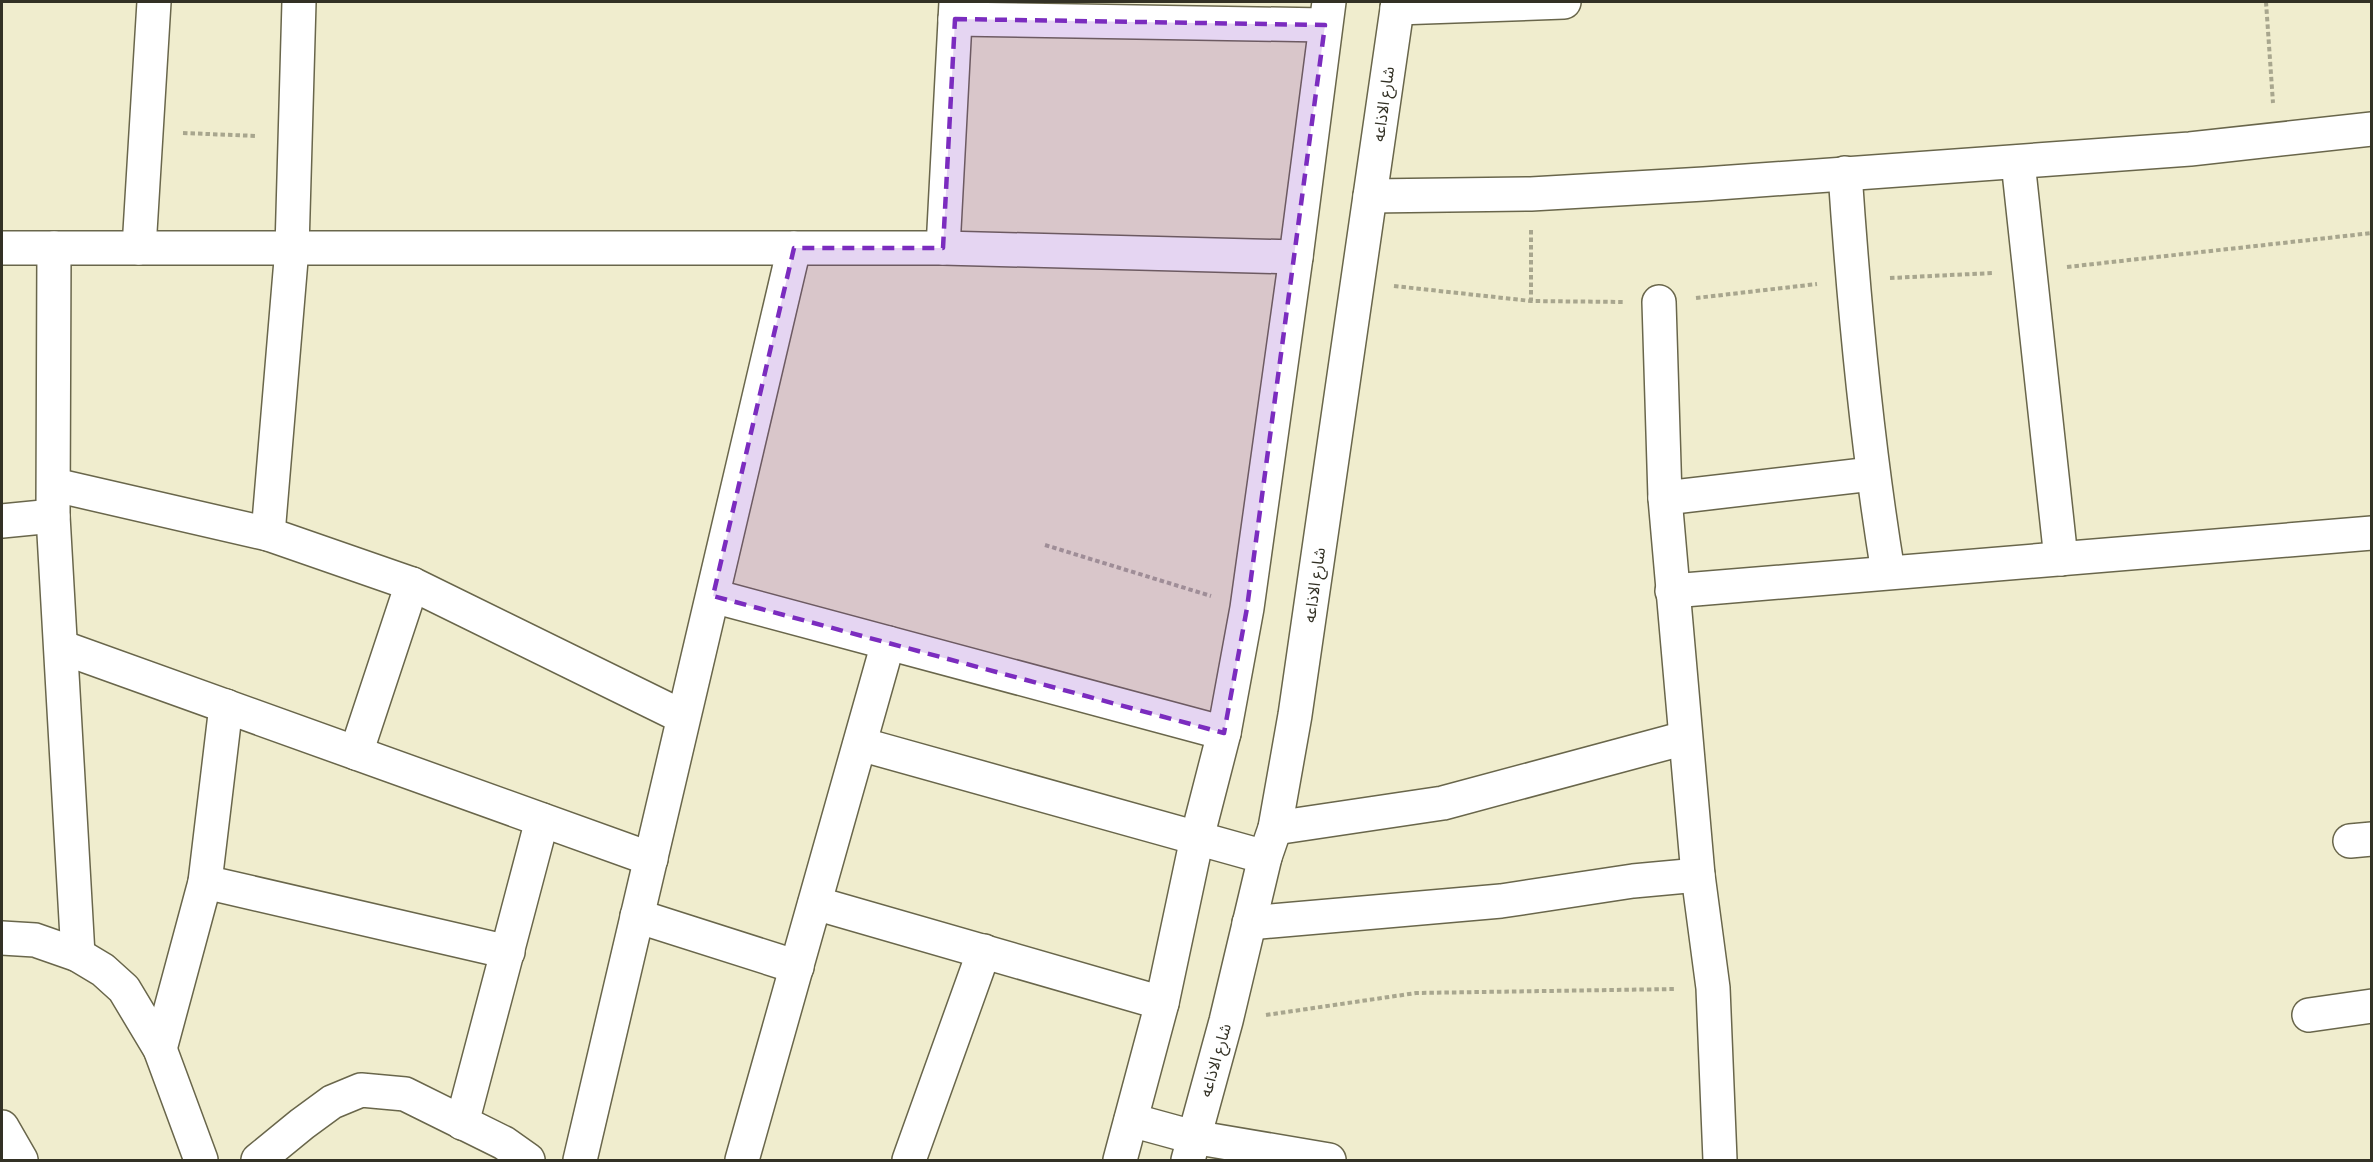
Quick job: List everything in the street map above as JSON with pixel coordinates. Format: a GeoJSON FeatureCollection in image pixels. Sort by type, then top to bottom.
{"type":"FeatureCollection","features":[{"type":"Feature","properties":{"kind":"street"},"geometry":{"type":"LineString","coordinates":[[140,248],[154,2]]}},
{"type":"Feature","properties":{"kind":"street"},"geometry":{"type":"LineString","coordinates":[[268,534],[292,248],[299,2]]}},
{"type":"Feature","properties":{"kind":"street"},"geometry":{"type":"LineString","coordinates":[[1397,4],[1564,2]]}},
{"type":"Feature","properties":{"kind":"street","name":"شارع الاذاعه"},"geometry":{"type":"LineString","coordinates":[[1191,1149],[1226,1021],[1270,842],[1297,703],[1397,4]]}},
{"type":"Feature","properties":{"kind":"street"},"geometry":{"type":"LineString","coordinates":[[943,248],[955,10],[1327,13],[1247,608],[1224,733],[1197,838],[1162,1003],[1120,1161]]}},
{"type":"Feature","properties":{"kind":"street"},"geometry":{"type":"LineString","coordinates":[[1370,196],[1531,194],[1704,184],[2190,149],[2372,129]]}},
{"type":"Feature","properties":{"kind":"street"},"geometry":{"type":"LineString","coordinates":[[2018,162],[2061,559]]}},
{"type":"Feature","properties":{"kind":"street"},"geometry":{"type":"LineString","coordinates":[[1845,173],[1852,280],[1872,474],[1888,572]]}},
{"type":"Feature","properties":{"kind":"street"},"geometry":{"type":"LineString","coordinates":[[2,248],[943,248],[1296,257]]}},
{"type":"Feature","properties":{"kind":"street"},"geometry":{"type":"LineString","coordinates":[[54,248],[54,501],[78,956]]}},
{"type":"Feature","properties":{"kind":"street"},"geometry":{"type":"LineString","coordinates":[[580,1161],[794,248]]}},
{"type":"Feature","properties":{"kind":"street"},"geometry":{"type":"LineString","coordinates":[[1659,302],[1665,498],[1698,875],[1713,988],[1720,1161]]}},
{"type":"Feature","properties":{"kind":"street"},"geometry":{"type":"LineString","coordinates":[[1665,498],[1872,474]]}},
{"type":"Feature","properties":{"kind":"street"},"geometry":{"type":"LineString","coordinates":[[2,521],[54,501],[268,534],[412,584],[683,717]]}},
{"type":"Feature","properties":{"kind":"street"},"geometry":{"type":"LineString","coordinates":[[1672,591],[2372,532]]}},
{"type":"Feature","properties":{"kind":"street"},"geometry":{"type":"LineString","coordinates":[[356,753],[412,584]]}},
{"type":"Feature","properties":{"kind":"street"},"geometry":{"type":"LineString","coordinates":[[713,596],[1224,733]]}},
{"type":"Feature","properties":{"kind":"street"},"geometry":{"type":"LineString","coordinates":[[742,1161],[888,643]]}},
{"type":"Feature","properties":{"kind":"street"},"geometry":{"type":"LineString","coordinates":[[61,647],[651,859]]}},
{"type":"Feature","properties":{"kind":"street"},"geometry":{"type":"LineString","coordinates":[[160,1049],[205,882],[226,706]]}},
{"type":"Feature","properties":{"kind":"street"},"geometry":{"type":"LineString","coordinates":[[860,744],[1197,838],[1270,842],[1443,803],[1685,738]]}},
{"type":"Feature","properties":{"kind":"street"},"geometry":{"type":"LineString","coordinates":[[462,1124],[542,820]]}},
{"type":"Feature","properties":{"kind":"street"},"geometry":{"type":"LineString","coordinates":[[1249,923],[1501,901],[1633,881],[1698,875]]}},
{"type":"Feature","properties":{"kind":"street"},"geometry":{"type":"LineString","coordinates":[[205,882],[508,952]]}},
{"type":"Feature","properties":{"kind":"street"},"geometry":{"type":"LineString","coordinates":[[815,903],[1162,1003]]}},
{"type":"Feature","properties":{"kind":"street"},"geometry":{"type":"LineString","coordinates":[[637,916],[797,967]]}},
{"type":"Feature","properties":{"kind":"street"},"geometry":{"type":"LineString","coordinates":[[2,938],[35,940],[78,956],[102,970],[124,989],[160,1049],[201,1161]]}},
{"type":"Feature","properties":{"kind":"street"},"geometry":{"type":"LineString","coordinates":[[909,1161],[984,951]]}},
{"type":"Feature","properties":{"kind":"street"},"geometry":{"type":"LineString","coordinates":[[2309,1015],[2372,1006]]}},
{"type":"Feature","properties":{"kind":"street"},"geometry":{"type":"LineString","coordinates":[[258,1161],[332,1102],[361,1090],[405,1094],[462,1124],[508,1155]]}},
{"type":"Feature","properties":{"kind":"street"},"geometry":{"type":"LineString","coordinates":[[1131,1120],[1191,1149],[1329,1161]]}},
{"type":"Feature","properties":{"kind":"street"},"geometry":{"type":"LineString","coordinates":[[2,1127],[21,1161]]}},
{"type":"Feature","properties":{"kind":"path"},"geometry":{"type":"LineString","coordinates":[[2266,2],[2276,140]]}},
{"type":"Feature","properties":{"kind":"path"},"geometry":{"type":"LineString","coordinates":[[147,132],[296,137]]}},
{"type":"Feature","properties":{"kind":"path"},"geometry":{"type":"LineString","coordinates":[[1531,194],[1531,301]]}},
{"type":"Feature","properties":{"kind":"path"},"geometry":{"type":"LineString","coordinates":[[1045,545],[1247,608]]}},
{"type":"Feature","properties":{"kind":"path"},"geometry":{"type":"LineString","coordinates":[[1226,1021],[1416,993],[1713,988]]}},
{"type":"Feature","properties":{"kind":"highlighted area"},"geometry":{"type":"Polygon","coordinates":[[[955,19],[1325,25],[1247,608],[1224,733],[713,596],[794,248],[943,248],[955,19]]]}}]}
